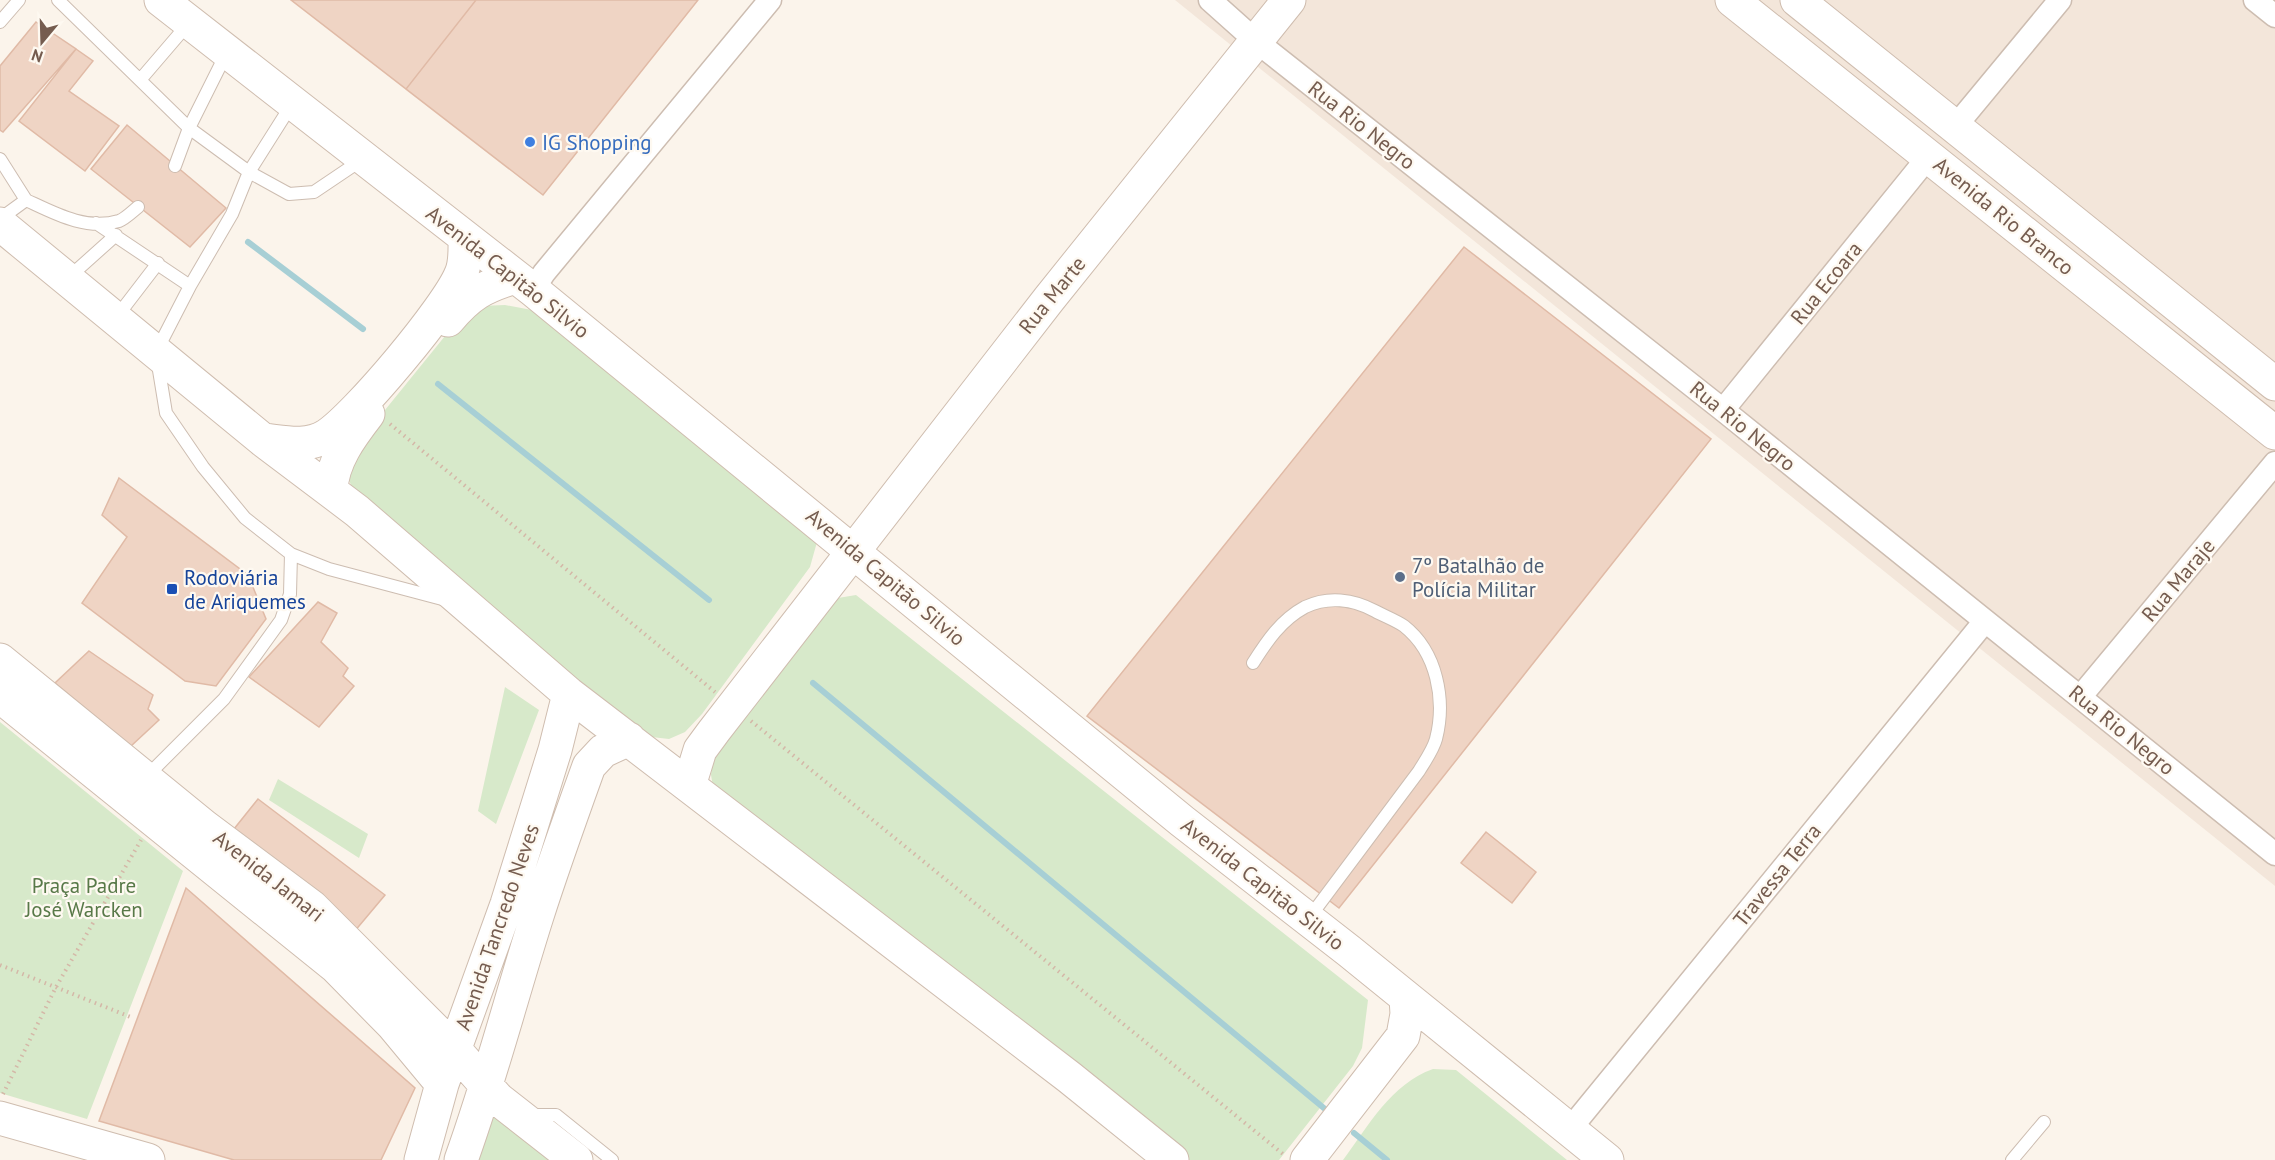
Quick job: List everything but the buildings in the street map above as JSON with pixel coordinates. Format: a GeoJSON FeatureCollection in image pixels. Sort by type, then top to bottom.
{"type":"FeatureCollection","features":[{"type":"Feature","properties":{"kind":"main road","name":"Avenida Capitão Silvio"},"geometry":{"type":"LineString","coordinates":[[161,0],[524,283],[814,517],[851,552],[868,563],[1182,821],[1308,919],[1607,1160]]}},
{"type":"Feature","properties":{"kind":"main road","name":"Rua Marte"},"geometry":{"type":"LineString","coordinates":[[689,786],[700,750],[733,706],[1049,299],[1289,0]]}},
{"type":"Feature","properties":{"kind":"main road","name":"Avenida Rio Branco"},"geometry":{"type":"LineString","coordinates":[[1732,0],[2275,433]]}},
{"type":"Feature","properties":{"kind":"main road","name":"Avenida Rio Branco"},"geometry":{"type":"LineString","coordinates":[[1797,0],[2275,384]]}},
{"type":"Feature","properties":{"kind":"main road"},"geometry":{"type":"LineString","coordinates":[[0,224],[263,440],[331,490],[569,694],[1069,1077],[1172,1160]]}},
{"type":"Feature","properties":{"kind":"main road"},"geometry":{"type":"LineString","coordinates":[[263,440],[310,443],[326,436],[340,424],[404,353],[447,299],[462,272],[465,238]]}},
{"type":"Feature","properties":{"kind":"main road"},"geometry":{"type":"LineString","coordinates":[[331,490],[331,480],[349,439],[372,409],[472,294],[489,285],[524,283]]}},
{"type":"Feature","properties":{"kind":"main road","name":"Avenida Jamari"},"geometry":{"type":"LineString","coordinates":[[0,660],[144,778],[455,1050],[488,1088],[517,1114],[576,1160]]}},
{"type":"Feature","properties":{"kind":"main road","name":"Avenida Tancredo Neves"},"geometry":{"type":"LineString","coordinates":[[421,1160],[442,1084],[507,904],[555,750],[569,694]]}},
{"type":"Feature","properties":{"kind":"main road","name":"Avenida Jamari"},"geometry":{"type":"LineString","coordinates":[[0,696],[152,819],[308,923],[336,967],[393,1025],[442,1084]]}},
{"type":"Feature","properties":{"kind":"main road","name":"Avenida Tancredo Neves"},"geometry":{"type":"LineString","coordinates":[[461,1160],[488,1088],[496,1048],[537,915],[589,766],[603,751],[629,739]]}},
{"type":"Feature","properties":{"kind":"main road"},"geometry":{"type":"LineString","coordinates":[[507,904],[537,915]]}},
{"type":"Feature","properties":{"kind":"main road"},"geometry":{"type":"LineString","coordinates":[[1307,1160],[1403,1036],[1407,1014],[1406,998]]}},
{"type":"Feature","properties":{"kind":"main road"},"geometry":{"type":"LineString","coordinates":[[1322,1160],[1409,1053],[1436,1044],[1463,1044]]}},
{"type":"Feature","properties":{"kind":"main road"},"geometry":{"type":"LineString","coordinates":[[0,1118],[148,1160]]}},
{"type":"Feature","properties":{"kind":"street"},"geometry":{"type":"LineString","coordinates":[[524,283],[544,273],[770,0]]}},
{"type":"Feature","properties":{"kind":"street","name":"Rua Rio Negro"},"geometry":{"type":"LineString","coordinates":[[1210,0],[1257,42],[1723,410],[2275,854]]}},
{"type":"Feature","properties":{"kind":"street"},"geometry":{"type":"LineString","coordinates":[[1954,128],[2060,0]]}},
{"type":"Feature","properties":{"kind":"street"},"geometry":{"type":"LineString","coordinates":[[2255,0],[2275,16]]}},
{"type":"Feature","properties":{"kind":"street","name":"Rua Ecoara"},"geometry":{"type":"LineString","coordinates":[[1723,410],[1929,156]]}},
{"type":"Feature","properties":{"kind":"street","name":"Rua Maraje"},"geometry":{"type":"LineString","coordinates":[[2081,696],[2275,463]]}},
{"type":"Feature","properties":{"kind":"street","name":"Travessa Terra"},"geometry":{"type":"LineString","coordinates":[[1570,1129],[1985,621]]}},
{"type":"Feature","properties":{"kind":"lane"},"geometry":{"type":"LineString","coordinates":[[0,22],[19,0]]}},
{"type":"Feature","properties":{"kind":"lane"},"geometry":{"type":"LineString","coordinates":[[58,0],[189,128],[249,172],[289,194],[314,192],[364,158]]}},
{"type":"Feature","properties":{"kind":"lane"},"geometry":{"type":"LineString","coordinates":[[140,80],[189,22]]}},
{"type":"Feature","properties":{"kind":"lane"},"geometry":{"type":"LineString","coordinates":[[175,166],[189,128],[227,53]]}},
{"type":"Feature","properties":{"kind":"lane"},"geometry":{"type":"LineString","coordinates":[[292,103],[249,172],[232,214],[190,286],[156,352],[166,413],[203,467],[245,518],[291,554],[329,569],[466,605]]}},
{"type":"Feature","properties":{"kind":"lane"},"geometry":{"type":"LineString","coordinates":[[0,159],[26,200],[66,219],[96,223],[120,221],[138,207]]}},
{"type":"Feature","properties":{"kind":"lane"},"geometry":{"type":"LineString","coordinates":[[0,219],[26,200]]}},
{"type":"Feature","properties":{"kind":"lane"},"geometry":{"type":"LineString","coordinates":[[96,223],[159,263],[190,286]]}},
{"type":"Feature","properties":{"kind":"lane"},"geometry":{"type":"LineString","coordinates":[[67,279],[116,235]]}},
{"type":"Feature","properties":{"kind":"lane"},"geometry":{"type":"LineString","coordinates":[[115,319],[159,263]]}},
{"type":"Feature","properties":{"kind":"lane"},"geometry":{"type":"LineString","coordinates":[[144,778],[224,699],[281,620],[290,594],[291,554]]}},
{"type":"Feature","properties":{"kind":"lane"},"geometry":{"type":"LineString","coordinates":[[1253,663],[1275,629],[1305,607],[1334,598],[1367,607],[1404,626],[1428,654],[1438,683],[1440,711],[1433,746],[1419,771],[1308,919]]}},
{"type":"Feature","properties":{"kind":"lane"},"geometry":{"type":"LineString","coordinates":[[517,1114],[556,1115],[612,1160]]}},
{"type":"Feature","properties":{"kind":"lane"},"geometry":{"type":"LineString","coordinates":[[2012,1160],[2044,1122]]}},
{"type":"Feature","properties":{"kind":"path"},"geometry":{"type":"LineString","coordinates":[[372,409],[1291,1160]]}},
{"type":"Feature","properties":{"kind":"path"},"geometry":{"type":"LineString","coordinates":[[0,1100],[56,987],[152,819]]}},
{"type":"Feature","properties":{"kind":"path"},"geometry":{"type":"LineString","coordinates":[[0,965],[133,1018]]}},
{"type":"Feature","properties":{"kind":"shaded area"},"geometry":{"type":"Polygon","coordinates":[[[1175,0],[2275,0],[2275,886],[2229,849],[1175,0]]]}},
{"type":"Feature","properties":{"kind":"green space"},"geometry":{"type":"Polygon","coordinates":[[[505,305],[532,310],[817,542],[810,567],[702,714],[685,732],[669,739],[643,736],[354,492],[348,478],[355,447],[458,320],[481,306],[505,305]]]}},
{"type":"Feature","properties":{"kind":"green space"},"geometry":{"type":"Polygon","coordinates":[[[856,595],[1368,1000],[1362,1048],[1353,1066],[1279,1160],[1186,1160],[714,792],[711,775],[713,758],[832,599],[856,595]]]}},
{"type":"Feature","properties":{"kind":"green space"},"geometry":{"type":"Polygon","coordinates":[[[505,687],[539,710],[496,824],[478,811],[505,687]]]}},
{"type":"Feature","properties":{"kind":"green space","name":"Praça Padre José Warcken"},"geometry":{"type":"Polygon","coordinates":[[[0,722],[183,871],[87,1119],[0,1093],[0,722]]]}},
{"type":"Feature","properties":{"kind":"green space"},"geometry":{"type":"Polygon","coordinates":[[[278,779],[368,834],[359,858],[269,800],[278,779]]]}},
{"type":"Feature","properties":{"kind":"green space"},"geometry":{"type":"Polygon","coordinates":[[[1433,1069],[1456,1070],[1567,1160],[1343,1160],[1393,1095],[1418,1076],[1433,1069]]]}},
{"type":"Feature","properties":{"kind":"green space"},"geometry":{"type":"Polygon","coordinates":[[[477,1104],[557,1157],[550,1160],[460,1160],[477,1104]]]}},
{"type":"Feature","properties":{"kind":"waterway"},"geometry":{"type":"LineString","coordinates":[[248,242],[363,329]]}},
{"type":"Feature","properties":{"kind":"waterway"},"geometry":{"type":"LineString","coordinates":[[438,384],[709,600]]}},
{"type":"Feature","properties":{"kind":"waterway"},"geometry":{"type":"LineString","coordinates":[[813,683],[1325,1109]]}},
{"type":"Feature","properties":{"kind":"waterway"},"geometry":{"type":"LineString","coordinates":[[1354,1133],[1387,1160]]}},
{"type":"Feature","properties":{"kind":"place","name":"IG Shopping"},"geometry":{"type":"Point","coordinates":[530,142]}},
{"type":"Feature","properties":{"kind":"place","name":"7º Batalhão de Polícia Militar"},"geometry":{"type":"Point","coordinates":[1400,577]}},
{"type":"Feature","properties":{"kind":"place","name":"Rodoviária de Ariquemes"},"geometry":{"type":"Point","coordinates":[172,589]}}]}
